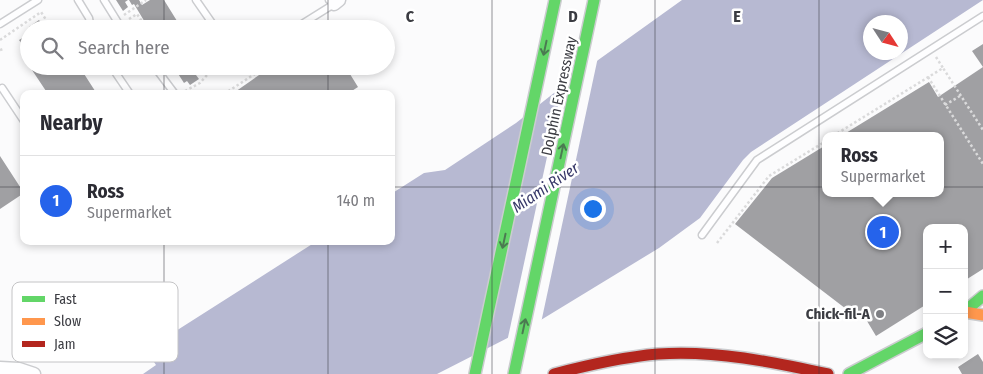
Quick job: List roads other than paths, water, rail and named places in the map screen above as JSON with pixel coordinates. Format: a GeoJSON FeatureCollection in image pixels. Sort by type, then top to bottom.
{"type":"FeatureCollection","features":[{"type":"Feature","properties":{"kind":"main road","name":"Dolphin Expressway"},"geometry":{"type":"LineString","coordinates":[[475,374],[556,0]]}},
{"type":"Feature","properties":{"kind":"main road","name":"Dolphin Expressway"},"geometry":{"type":"LineString","coordinates":[[514,374],[594,0]]}},
{"type":"Feature","properties":{"kind":"main road"},"geometry":{"type":"LineString","coordinates":[[968,309],[983,296]]}},
{"type":"Feature","properties":{"kind":"main road"},"geometry":{"type":"LineString","coordinates":[[968,312],[983,315]]}},
{"type":"Feature","properties":{"kind":"main road"},"geometry":{"type":"LineString","coordinates":[[849,374],[923,335]]}},
{"type":"Feature","properties":{"kind":"main road"},"geometry":{"type":"LineString","coordinates":[[554,374],[616,358],[674,352],[721,354],[770,361],[828,374]]}},
{"type":"Feature","properties":{"kind":"main road"},"geometry":{"type":"LineString","coordinates":[[770,361],[785,374]]}},
{"type":"Feature","properties":{"kind":"street"},"geometry":{"type":"LineString","coordinates":[[0,368],[19,369],[34,374]]}},
{"type":"Feature","properties":{"kind":"lane"},"geometry":{"type":"LineString","coordinates":[[0,24],[38,0]]}},
{"type":"Feature","properties":{"kind":"lane"},"geometry":{"type":"LineString","coordinates":[[78,0],[89,20]]}},
{"type":"Feature","properties":{"kind":"lane"},"geometry":{"type":"LineString","coordinates":[[104,0],[119,20]]}},
{"type":"Feature","properties":{"kind":"lane"},"geometry":{"type":"LineString","coordinates":[[196,0],[210,20]]}},
{"type":"Feature","properties":{"kind":"lane"},"geometry":{"type":"LineString","coordinates":[[307,20],[334,1]]}},
{"type":"Feature","properties":{"kind":"lane"},"geometry":{"type":"LineString","coordinates":[[702,235],[757,160],[983,16]]}},
{"type":"Feature","properties":{"kind":"lane"},"geometry":{"type":"LineString","coordinates":[[114,75],[127,90]]}},
{"type":"Feature","properties":{"kind":"lane"},"geometry":{"type":"LineString","coordinates":[[161,75],[172,90]]}},
{"type":"Feature","properties":{"kind":"lane"},"geometry":{"type":"LineString","coordinates":[[1,87],[20,115]]}},
{"type":"Feature","properties":{"kind":"water","name":"Miami River"},"geometry":{"type":"Polygon","coordinates":[[[682,0],[983,0],[908,49],[908,15],[863,15],[863,60],[891,60],[751,152],[700,218],[659,248],[531,326],[437,374],[143,374],[156,365],[154,362],[178,362],[178,330],[311,245],[395,245],[395,191],[424,173],[445,170],[516,123],[573,78],[682,0]]]}},
{"type":"Feature","properties":{"kind":"place","name":"Ross"},"geometry":{"type":"Point","coordinates":[883,232]}},
{"type":"Feature","properties":{"kind":"place","name":"Chick-fil-A"},"geometry":{"type":"Point","coordinates":[880,314]}}]}
